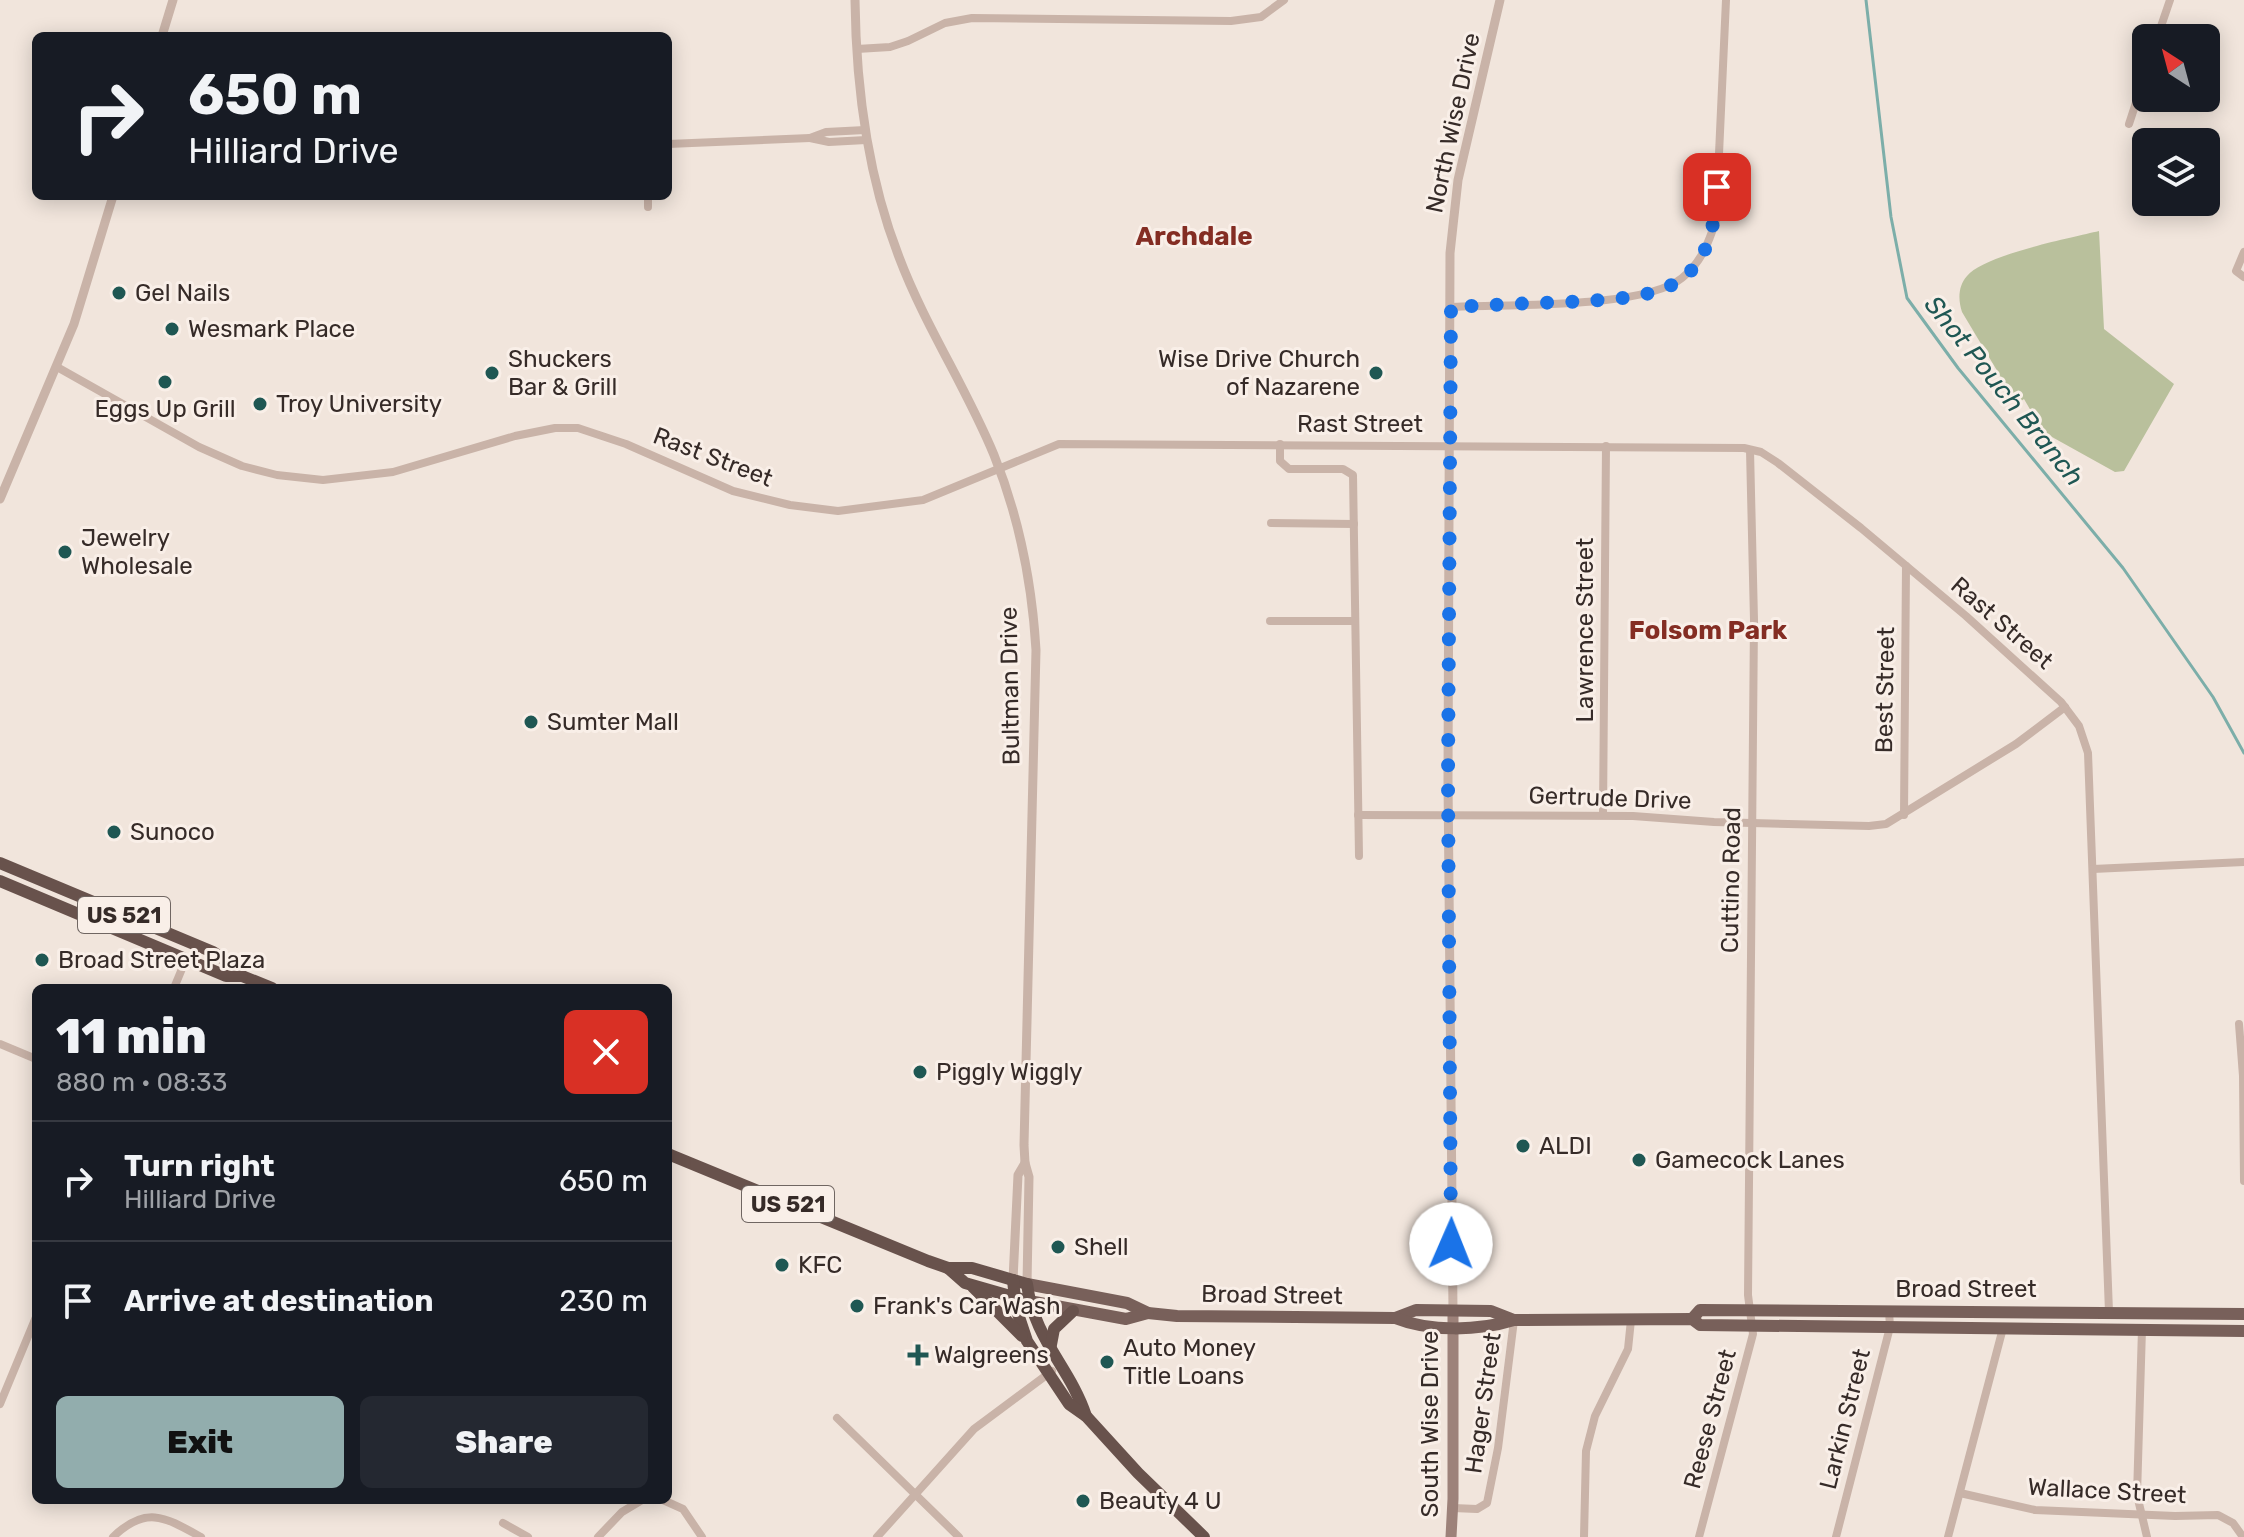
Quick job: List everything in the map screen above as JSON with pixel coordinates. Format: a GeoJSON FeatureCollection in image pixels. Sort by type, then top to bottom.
{"type":"FeatureCollection","features":[{"type":"Feature","properties":{"kind":"highway","name":"US 521"},"geometry":{"type":"LineString","coordinates":[[0,863],[213,952],[242,976]]}},
{"type":"Feature","properties":{"kind":"highway","name":"US 521"},"geometry":{"type":"LineString","coordinates":[[0,881],[226,976],[242,976],[262,984]]}},
{"type":"Feature","properties":{"kind":"highway","name":"Broad Street"},"geometry":{"type":"LineString","coordinates":[[672,1156],[948,1268],[970,1285],[1029,1301]]}},
{"type":"Feature","properties":{"kind":"highway","name":"Broad Street"},"geometry":{"type":"LineString","coordinates":[[948,1268],[972,1268],[1027,1284]]}},
{"type":"Feature","properties":{"kind":"highway","name":"Bultman Drive"},"geometry":{"type":"LineString","coordinates":[[1013,1280],[1014,1298],[1027,1341],[1069,1404],[1086,1416],[1138,1473],[1204,1537]]}},
{"type":"Feature","properties":{"kind":"highway","name":"Bultman Drive"},"geometry":{"type":"LineString","coordinates":[[1027,1284],[1029,1301],[1050,1350],[1080,1396],[1086,1416]]}},
{"type":"Feature","properties":{"kind":"highway","name":"US 521"},"geometry":{"type":"LineString","coordinates":[[970,1285],[1027,1341]]}},
{"type":"Feature","properties":{"kind":"highway"},"geometry":{"type":"LineString","coordinates":[[1050,1350],[1054,1329],[1073,1311]]}},
{"type":"Feature","properties":{"kind":"main road","name":"Broad Street"},"geometry":{"type":"LineString","coordinates":[[1027,1284],[1127,1303],[1148,1313]]}},
{"type":"Feature","properties":{"kind":"main road","name":"Broad Street"},"geometry":{"type":"LineString","coordinates":[[1029,1301],[1126,1319],[1148,1313],[1198,1317],[1395,1318],[1416,1310],[1491,1311],[1514,1320]]}},
{"type":"Feature","properties":{"kind":"main road","name":"Broad Street"},"geometry":{"type":"LineString","coordinates":[[1692,1319],[1700,1310],[2244,1314]]}},
{"type":"Feature","properties":{"kind":"main road","name":"South Wise Drive"},"geometry":{"type":"LineString","coordinates":[[1451,1537],[1453,1311]]}},
{"type":"Feature","properties":{"kind":"main road","name":"Broad Street"},"geometry":{"type":"LineString","coordinates":[[1395,1318],[1415,1326],[1490,1327],[1514,1320],[1692,1319],[1700,1325],[2244,1331]]}},
{"type":"Feature","properties":{"kind":"street"},"geometry":{"type":"LineString","coordinates":[[163,32],[173,0]]}},
{"type":"Feature","properties":{"kind":"street","name":"Bultman Drive"},"geometry":{"type":"LineString","coordinates":[[855,0],[866,135],[883,212],[907,277],[999,468],[1029,575],[1036,650],[1025,1163],[1029,1177],[1027,1284]]}},
{"type":"Feature","properties":{"kind":"street"},"geometry":{"type":"LineString","coordinates":[[857,49],[890,47],[945,23],[972,18],[1231,21],[1261,17],[1284,0]]}},
{"type":"Feature","properties":{"kind":"street","name":"North Wise Drive"},"geometry":{"type":"LineString","coordinates":[[1453,1311],[1448,815],[1450,253],[1458,180],[1500,0]]}},
{"type":"Feature","properties":{"kind":"street"},"geometry":{"type":"LineString","coordinates":[[1451,307],[1623,299],[1663,289],[1693,268],[1704,253],[1716,220],[1726,0]]}},
{"type":"Feature","properties":{"kind":"street"},"geometry":{"type":"LineString","coordinates":[[2162,24],[2170,0]]}},
{"type":"Feature","properties":{"kind":"street"},"geometry":{"type":"LineString","coordinates":[[2129,124],[2133,112]]}},
{"type":"Feature","properties":{"kind":"street"},"geometry":{"type":"LineString","coordinates":[[672,144],[810,138],[829,142],[866,135]]}},
{"type":"Feature","properties":{"kind":"street"},"geometry":{"type":"LineString","coordinates":[[0,499],[74,324],[112,200]]}},
{"type":"Feature","properties":{"kind":"street"},"geometry":{"type":"LineString","coordinates":[[648,200],[648,207]]}},
{"type":"Feature","properties":{"kind":"street"},"geometry":{"type":"LineString","coordinates":[[2244,252],[2236,271],[2244,277]]}},
{"type":"Feature","properties":{"kind":"street","name":"Rast Street"},"geometry":{"type":"LineString","coordinates":[[57,367],[199,447],[242,466],[300,478],[348,478],[407,470],[515,436],[555,428],[578,428],[605,436],[733,491],[819,510],[862,510],[905,505],[951,490],[1059,444],[1606,446],[1732,448],[1761,452],[1906,566],[2065,707],[2079,726],[2088,753],[2109,1312]]}},
{"type":"Feature","properties":{"kind":"street"},"geometry":{"type":"LineString","coordinates":[[1280,444],[1280,461],[1289,469],[1350,471],[1353,481],[1359,856]]}},
{"type":"Feature","properties":{"kind":"street","name":"Lawrence Street"},"geometry":{"type":"LineString","coordinates":[[1603,815],[1606,446]]}},
{"type":"Feature","properties":{"kind":"street","name":"Cuttino Road"},"geometry":{"type":"LineString","coordinates":[[1750,450],[1754,620],[1750,1310]]}},
{"type":"Feature","properties":{"kind":"street"},"geometry":{"type":"LineString","coordinates":[[1271,523],[1354,524]]}},
{"type":"Feature","properties":{"kind":"street","name":"Best Street"},"geometry":{"type":"LineString","coordinates":[[1904,815],[1906,566]]}},
{"type":"Feature","properties":{"kind":"street"},"geometry":{"type":"LineString","coordinates":[[1270,621],[1354,621]]}},
{"type":"Feature","properties":{"kind":"street","name":"Gertrude Drive"},"geometry":{"type":"LineString","coordinates":[[1358,815],[1603,815],[1752,823],[1886,824],[2016,744],[2065,707]]}},
{"type":"Feature","properties":{"kind":"street"},"geometry":{"type":"LineString","coordinates":[[2093,869],[2244,862]]}},
{"type":"Feature","properties":{"kind":"street"},"geometry":{"type":"LineString","coordinates":[[176,984],[186,959]]}},
{"type":"Feature","properties":{"kind":"street"},"geometry":{"type":"LineString","coordinates":[[2239,1024],[2244,1181]]}},
{"type":"Feature","properties":{"kind":"street"},"geometry":{"type":"LineString","coordinates":[[0,1044],[32,1057]]}},
{"type":"Feature","properties":{"kind":"street","name":"Bultman Drive"},"geometry":{"type":"LineString","coordinates":[[1013,1280],[1018,1175],[1025,1163]]}},
{"type":"Feature","properties":{"kind":"street","name":"Reese Street"},"geometry":{"type":"LineString","coordinates":[[1699,1537],[1753,1336],[1750,1310]]}},
{"type":"Feature","properties":{"kind":"street","name":"Larkin Street"},"geometry":{"type":"LineString","coordinates":[[1836,1537],[1890,1327],[1889,1311]]}},
{"type":"Feature","properties":{"kind":"street","name":"Hager Street"},"geometry":{"type":"LineString","coordinates":[[1453,1508],[1477,1509],[1487,1503],[1498,1448],[1514,1320]]}},
{"type":"Feature","properties":{"kind":"street"},"geometry":{"type":"LineString","coordinates":[[1584,1537],[1586,1451],[1595,1416],[1628,1349],[1631,1320]]}},
{"type":"Feature","properties":{"kind":"street"},"geometry":{"type":"LineString","coordinates":[[0,1404],[32,1327]]}},
{"type":"Feature","properties":{"kind":"street"},"geometry":{"type":"LineString","coordinates":[[1948,1537],[2003,1328]]}},
{"type":"Feature","properties":{"kind":"street"},"geometry":{"type":"LineString","coordinates":[[2142,1329],[2137,1495],[2147,1537]]}},
{"type":"Feature","properties":{"kind":"street"},"geometry":{"type":"LineString","coordinates":[[877,1537],[974,1429],[1059,1366]]}},
{"type":"Feature","properties":{"kind":"street"},"geometry":{"type":"LineString","coordinates":[[837,1418],[959,1537]]}},
{"type":"Feature","properties":{"kind":"street","name":"Wallace Street"},"geometry":{"type":"LineString","coordinates":[[1960,1493],[2035,1510],[2218,1515],[2233,1523],[2243,1537]]}},
{"type":"Feature","properties":{"kind":"street"},"geometry":{"type":"LineString","coordinates":[[598,1537],[622,1512],[635,1504]]}},
{"type":"Feature","properties":{"kind":"street"},"geometry":{"type":"LineString","coordinates":[[672,1504],[683,1509],[702,1537]]}},
{"type":"Feature","properties":{"kind":"street"},"geometry":{"type":"LineString","coordinates":[[113,1537],[133,1521],[152,1516],[201,1537]]}},
{"type":"Feature","properties":{"kind":"street"},"geometry":{"type":"LineString","coordinates":[[503,1523],[528,1537]]}},
{"type":"Feature","properties":{"kind":"green space"},"geometry":{"type":"Polygon","coordinates":[[[2099,231],[2104,329],[2174,384],[2124,471],[2115,472],[2043,432],[2024,399],[2017,404],[1962,312],[1959,298],[1962,284],[1976,268],[2028,248],[2099,231]]]}},
{"type":"Feature","properties":{"kind":"waterway","name":"Shot Pouch Branch"},"geometry":{"type":"LineString","coordinates":[[1866,0],[1891,217],[1907,298],[1958,368],[2123,568],[2213,697],[2244,753]]}},
{"type":"Feature","properties":{"kind":"place","name":"Gel Nails"},"geometry":{"type":"Point","coordinates":[119,293]}},
{"type":"Feature","properties":{"kind":"place","name":"Wesmark Place"},"geometry":{"type":"Point","coordinates":[172,329]}},
{"type":"Feature","properties":{"kind":"place","name":"Shuckers Bar & Grill"},"geometry":{"type":"Point","coordinates":[492,373]}},
{"type":"Feature","properties":{"kind":"place","name":"Wise Drive Church of Nazarene"},"geometry":{"type":"Point","coordinates":[1376,373]}},
{"type":"Feature","properties":{"kind":"place","name":"Eggs Up Grill"},"geometry":{"type":"Point","coordinates":[165,382]}},
{"type":"Feature","properties":{"kind":"place","name":"Troy University"},"geometry":{"type":"Point","coordinates":[260,404]}},
{"type":"Feature","properties":{"kind":"place","name":"Jewelry Wholesale"},"geometry":{"type":"Point","coordinates":[65,552]}},
{"type":"Feature","properties":{"kind":"place","name":"Sumter Mall"},"geometry":{"type":"Point","coordinates":[531,722]}},
{"type":"Feature","properties":{"kind":"place","name":"Sunoco"},"geometry":{"type":"Point","coordinates":[114,832]}},
{"type":"Feature","properties":{"kind":"place","name":"Broad Street Plaza"},"geometry":{"type":"Point","coordinates":[42,960]}},
{"type":"Feature","properties":{"kind":"place","name":"Piggly Wiggly"},"geometry":{"type":"Point","coordinates":[920,1072]}},
{"type":"Feature","properties":{"kind":"place","name":"ALDI"},"geometry":{"type":"Point","coordinates":[1523,1146]}},
{"type":"Feature","properties":{"kind":"place","name":"Gamecock Lanes"},"geometry":{"type":"Point","coordinates":[1639,1160]}},
{"type":"Feature","properties":{"kind":"place","name":"Shell"},"geometry":{"type":"Point","coordinates":[1058,1247]}},
{"type":"Feature","properties":{"kind":"place","name":"KFC"},"geometry":{"type":"Point","coordinates":[782,1265]}},
{"type":"Feature","properties":{"kind":"place","name":"Frank's Car Wash"},"geometry":{"type":"Point","coordinates":[857,1306]}},
{"type":"Feature","properties":{"kind":"place","name":"Walgreens"},"geometry":{"type":"Point","coordinates":[918,1355]}},
{"type":"Feature","properties":{"kind":"place","name":"Auto Money Title Loans"},"geometry":{"type":"Point","coordinates":[1107,1362]}},
{"type":"Feature","properties":{"kind":"place","name":"Beauty 4 U"},"geometry":{"type":"Point","coordinates":[1083,1501]}},
{"type":"Feature","properties":{"kind":"district","name":"Archdale"},"geometry":{"type":"Point","coordinates":[1194,236]}},
{"type":"Feature","properties":{"kind":"district","name":"Folsom Park"},"geometry":{"type":"Point","coordinates":[1708,630]}},
{"type":"Feature","properties":{"kind":"route"},"geometry":{"type":"LineString","coordinates":[[1451,1244],[1448,780],[1451,307],[1623,299],[1663,289],[1684,277],[1704,253],[1716,220],[1717,187]]}}]}
